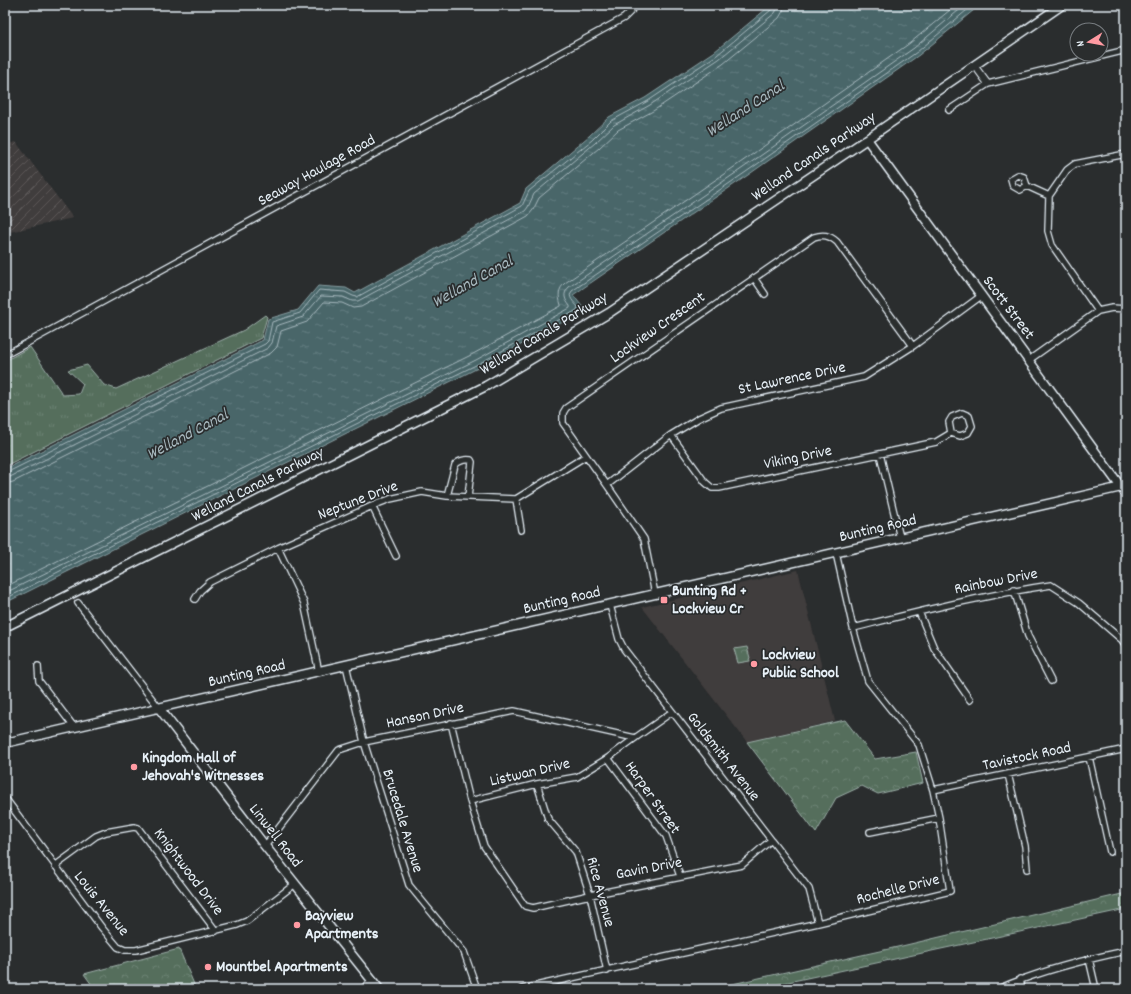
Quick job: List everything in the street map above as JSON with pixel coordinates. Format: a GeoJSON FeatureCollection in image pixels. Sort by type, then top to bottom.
{"type":"FeatureCollection","features":[{"type":"Feature","properties":{"kind":"main road","name":"Welland Canals Parkway"},"geometry":{"type":"LineString","coordinates":[[5,628],[486,386],[609,313],[1062,5]]}},
{"type":"Feature","properties":{"kind":"main road","name":"Scott Street"},"geometry":{"type":"LineString","coordinates":[[867,139],[981,296],[1123,486],[1126,494]]}},
{"type":"Feature","properties":{"kind":"main road","name":"Bunting Road"},"geometry":{"type":"LineString","coordinates":[[5,743],[1123,486]]}},
{"type":"Feature","properties":{"kind":"main road","name":"Linwell Road"},"geometry":{"type":"LineString","coordinates":[[159,708],[265,846],[379,989]]}},
{"type":"Feature","properties":{"kind":"street","name":"Seaway Haulage Road"},"geometry":{"type":"LineString","coordinates":[[5,355],[624,18],[637,5]]}},
{"type":"Feature","properties":{"kind":"street"},"geometry":{"type":"LineString","coordinates":[[949,110],[988,84],[1126,50]]}},
{"type":"Feature","properties":{"kind":"street"},"geometry":{"type":"LineString","coordinates":[[974,65],[988,84]]}},
{"type":"Feature","properties":{"kind":"street"},"geometry":{"type":"LineString","coordinates":[[1098,311],[1052,245],[1048,231],[1049,196],[1067,170],[1075,164],[1126,154]]}},
{"type":"Feature","properties":{"kind":"street"},"geometry":{"type":"LineString","coordinates":[[1027,186],[1049,196]]}},
{"type":"Feature","properties":{"kind":"street","name":"Lockview Crescent"},"geometry":{"type":"LineString","coordinates":[[655,594],[644,539],[563,423],[563,413],[566,408],[819,235],[830,236],[837,242],[913,346]]}},
{"type":"Feature","properties":{"kind":"street"},"geometry":{"type":"LineString","coordinates":[[754,278],[765,294]]}},
{"type":"Feature","properties":{"kind":"street","name":"St Lawrence Drive"},"geometry":{"type":"LineString","coordinates":[[607,485],[671,436],[699,418],[721,408],[864,377],[913,346],[981,296]]}},
{"type":"Feature","properties":{"kind":"street"},"geometry":{"type":"LineString","coordinates":[[1029,360],[1098,311],[1112,308],[1126,309]]}},
{"type":"Feature","properties":{"kind":"street","name":"Viking Drive"},"geometry":{"type":"LineString","coordinates":[[671,436],[705,482],[712,488],[719,488],[936,442],[951,433],[960,436],[968,433],[972,426],[969,416],[962,412],[952,416],[949,422],[951,433]]}},
{"type":"Feature","properties":{"kind":"street"},"geometry":{"type":"LineString","coordinates":[[880,454],[900,538]]}},
{"type":"Feature","properties":{"kind":"street"},"geometry":{"type":"LineString","coordinates":[[521,530],[516,499],[586,456]]}},
{"type":"Feature","properties":{"kind":"street"},"geometry":{"type":"LineString","coordinates":[[447,496],[455,465],[457,462],[467,459],[471,460],[472,462],[468,497]]}},
{"type":"Feature","properties":{"kind":"street","name":"Neptune Drive"},"geometry":{"type":"LineString","coordinates":[[195,599],[200,591],[210,582],[278,548],[390,499],[422,492],[447,496],[516,499]]}},
{"type":"Feature","properties":{"kind":"street"},"geometry":{"type":"LineString","coordinates":[[372,506],[396,556]]}},
{"type":"Feature","properties":{"kind":"street"},"geometry":{"type":"LineString","coordinates":[[278,548],[304,603],[318,672]]}},
{"type":"Feature","properties":{"kind":"street","name":"Rochelle Drive"},"geometry":{"type":"LineString","coordinates":[[522,989],[818,923],[950,891],[939,818],[933,790],[919,745],[868,681],[853,628],[836,553]]}},
{"type":"Feature","properties":{"kind":"street","name":"Rainbow Drive"},"geometry":{"type":"LineString","coordinates":[[853,628],[1014,590],[1051,585],[1079,603],[1122,640],[1126,646]]}},
{"type":"Feature","properties":{"kind":"street"},"geometry":{"type":"LineString","coordinates":[[1014,590],[1028,636],[1051,681]]}},
{"type":"Feature","properties":{"kind":"street","name":"Linwell Road"},"geometry":{"type":"LineString","coordinates":[[78,603],[159,708]]}},
{"type":"Feature","properties":{"kind":"street","name":"Goldsmith Avenue"},"geometry":{"type":"LineString","coordinates":[[610,605],[619,639],[624,649],[809,889],[818,923]]}},
{"type":"Feature","properties":{"kind":"street"},"geometry":{"type":"LineString","coordinates":[[919,612],[934,648],[970,700]]}},
{"type":"Feature","properties":{"kind":"street","name":"Brucedale Avenue"},"geometry":{"type":"LineString","coordinates":[[346,665],[364,742],[409,885],[464,952],[477,989]]}},
{"type":"Feature","properties":{"kind":"street"},"geometry":{"type":"LineString","coordinates":[[38,666],[39,681],[74,727]]}},
{"type":"Feature","properties":{"kind":"street","name":"Hanson Drive"},"geometry":{"type":"LineString","coordinates":[[265,846],[338,750],[364,742],[514,710],[635,738]]}},
{"type":"Feature","properties":{"kind":"street","name":"Listwan Drive"},"geometry":{"type":"LineString","coordinates":[[470,801],[537,784],[577,777],[608,758],[672,712]]}},
{"type":"Feature","properties":{"kind":"street"},"geometry":{"type":"LineString","coordinates":[[451,723],[470,801]]}},
{"type":"Feature","properties":{"kind":"street","name":"Tavistock Road"},"geometry":{"type":"LineString","coordinates":[[933,790],[1126,749]]}},
{"type":"Feature","properties":{"kind":"street"},"geometry":{"type":"LineString","coordinates":[[1089,757],[1110,852]]}},
{"type":"Feature","properties":{"kind":"street","name":"Harper Street"},"geometry":{"type":"LineString","coordinates":[[608,758],[666,836],[680,876]]}},
{"type":"Feature","properties":{"kind":"street"},"geometry":{"type":"LineString","coordinates":[[1008,774],[1024,846],[1027,869]]}},
{"type":"Feature","properties":{"kind":"street","name":"Rice Avenue"},"geometry":{"type":"LineString","coordinates":[[537,784],[548,819],[576,852],[590,895],[606,971]]}},
{"type":"Feature","properties":{"kind":"street","name":"Louis Avenue"},"geometry":{"type":"LineString","coordinates":[[5,798],[114,942],[118,947],[125,950],[136,950],[237,925],[247,921],[295,884]]}},
{"type":"Feature","properties":{"kind":"street","name":"Gavin Drive"},"geometry":{"type":"LineString","coordinates":[[470,801],[484,846],[525,906],[533,908],[680,876],[742,865],[771,840]]}},
{"type":"Feature","properties":{"kind":"street"},"geometry":{"type":"LineString","coordinates":[[870,832],[939,818]]}},
{"type":"Feature","properties":{"kind":"street","name":"Knightwood Drive"},"geometry":{"type":"LineString","coordinates":[[55,866],[96,836],[106,832],[134,827],[138,828],[216,931]]}},
{"type":"Feature","properties":{"kind":"street"},"geometry":{"type":"LineString","coordinates":[[998,989],[1020,979],[1089,959],[1126,951]]}},
{"type":"Feature","properties":{"kind":"street"},"geometry":{"type":"LineString","coordinates":[[1089,959],[1096,989]]}},
{"type":"Feature","properties":{"kind":"street"},"geometry":{"type":"LineString","coordinates":[[1020,979],[1022,989]]}},
{"type":"Feature","properties":{"kind":"street"},"geometry":{"type":"LineString","coordinates":[[362,989],[373,981]]}},
{"type":"Feature","properties":{"kind":"shaded area"},"geometry":{"type":"Polygon","coordinates":[[[16,142],[73,218],[5,233],[5,145],[16,142]]]}},
{"type":"Feature","properties":{"kind":"shaded area","name":"Lockview Public School"},"geometry":{"type":"Polygon","coordinates":[[[798,570],[835,721],[747,742],[642,607],[798,570]]]}},
{"type":"Feature","properties":{"kind":"green space"},"geometry":{"type":"Polygon","coordinates":[[[265,315],[267,317],[261,338],[5,466],[5,361],[30,347],[63,395],[79,394],[83,384],[68,370],[87,365],[104,385],[116,389],[244,330],[265,315]]]}},
{"type":"Feature","properties":{"kind":"green space"},"geometry":{"type":"Polygon","coordinates":[[[747,647],[750,661],[738,663],[734,649],[747,647]]]}},
{"type":"Feature","properties":{"kind":"green space"},"geometry":{"type":"Polygon","coordinates":[[[845,720],[875,759],[916,752],[923,783],[878,794],[862,786],[836,798],[816,833],[747,742],[845,720]]]}},
{"type":"Feature","properties":{"kind":"green space"},"geometry":{"type":"Polygon","coordinates":[[[1126,893],[1126,909],[756,989],[710,989],[902,946],[1126,893]]]}},
{"type":"Feature","properties":{"kind":"green space"},"geometry":{"type":"Polygon","coordinates":[[[179,949],[196,989],[95,989],[84,974],[179,949]]]}},
{"type":"Feature","properties":{"kind":"water","name":"Welland Canal"},"geometry":{"type":"Polygon","coordinates":[[[771,5],[980,5],[919,55],[573,295],[585,310],[480,367],[5,603],[5,469],[263,340],[268,319],[298,310],[318,286],[346,288],[355,293],[520,203],[526,189],[589,136],[609,117],[645,98],[714,52],[771,5]]]}},
{"type":"Feature","properties":{"kind":"place","name":"Bunting Rd + Lockview Cr"},"geometry":{"type":"Point","coordinates":[664,600]}},
{"type":"Feature","properties":{"kind":"place","name":"Lockview Public School"},"geometry":{"type":"Point","coordinates":[754,664]}},
{"type":"Feature","properties":{"kind":"place","name":"Kingdom Hall of Jehovah's Witnesses"},"geometry":{"type":"Point","coordinates":[134,767]}},
{"type":"Feature","properties":{"kind":"place","name":"Bayview Apartments"},"geometry":{"type":"Point","coordinates":[297,925]}},
{"type":"Feature","properties":{"kind":"place","name":"Mountbel Apartments"},"geometry":{"type":"Point","coordinates":[208,967]}}]}
